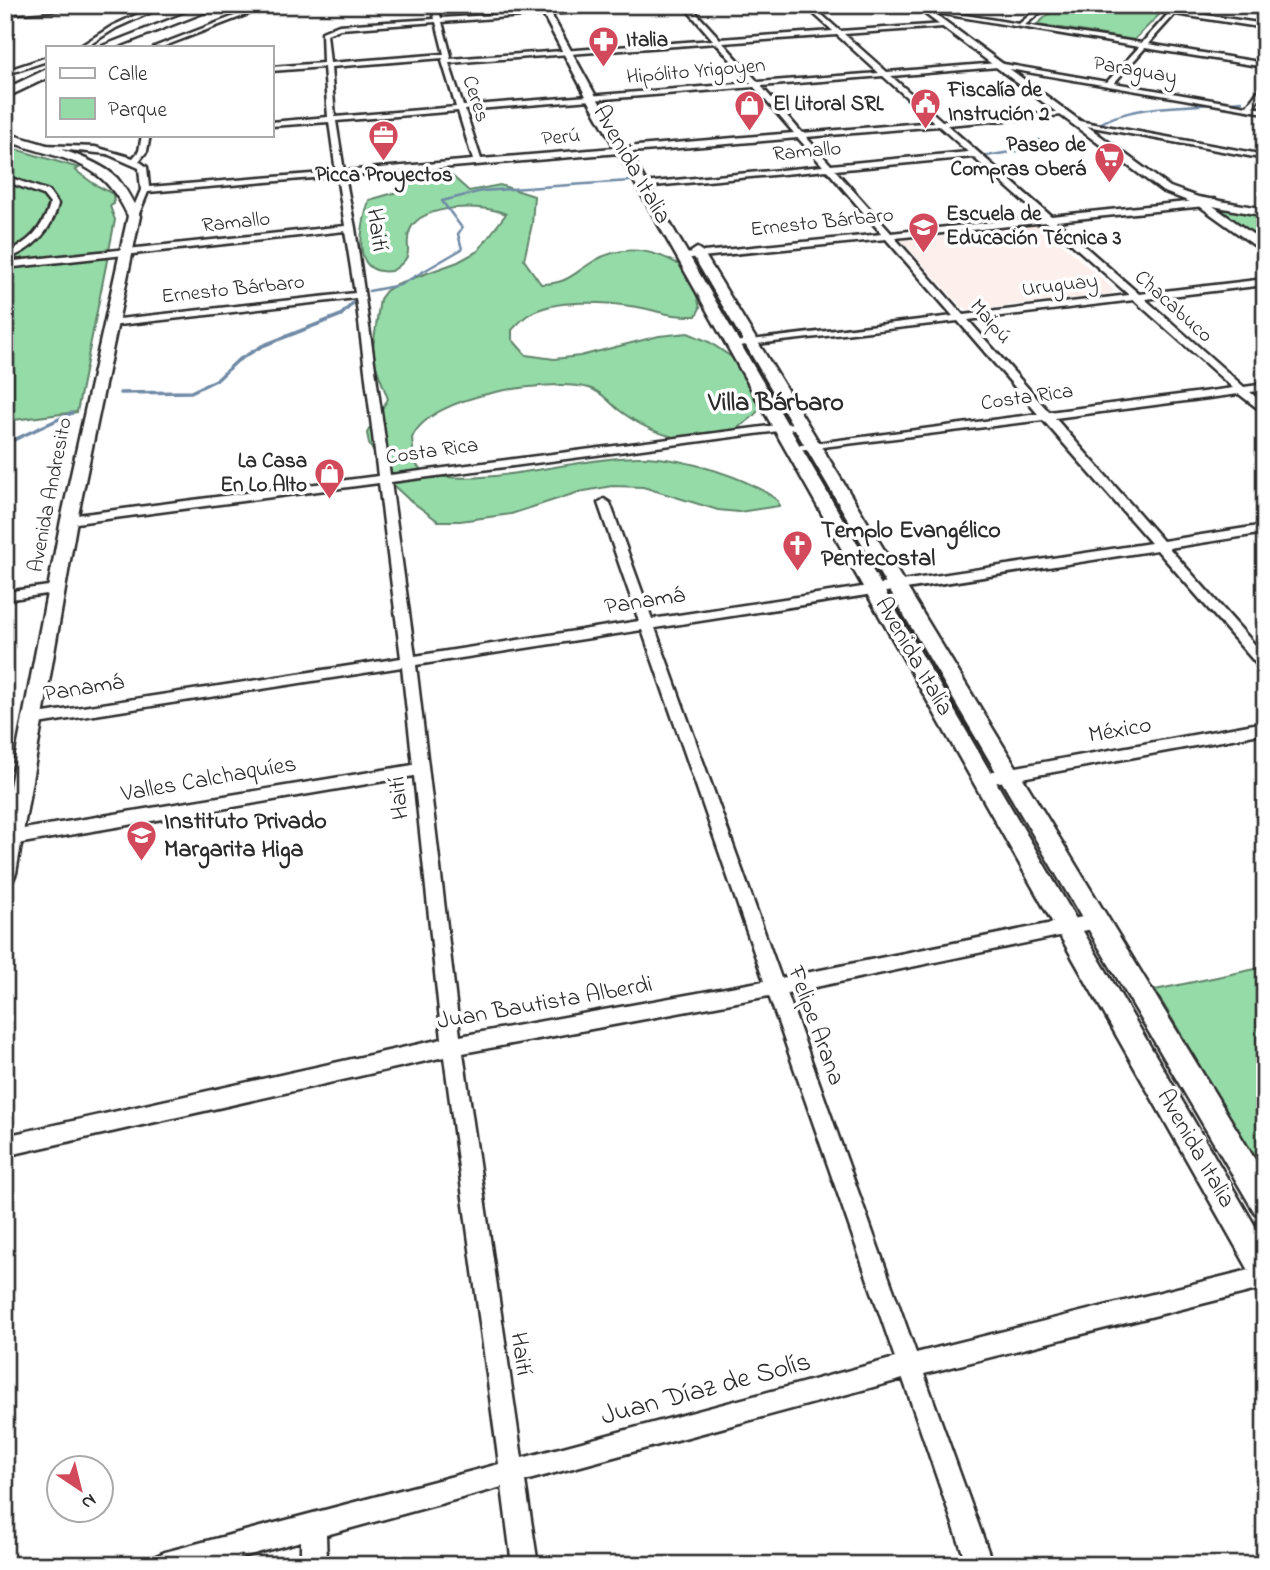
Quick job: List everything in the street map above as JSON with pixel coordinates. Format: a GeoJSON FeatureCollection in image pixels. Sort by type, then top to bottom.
{"type":"FeatureCollection","features":[{"type":"Feature","properties":{"kind":"highway"},"geometry":{"type":"LineString","coordinates":[[109,46],[218,5]]}},
{"type":"Feature","properties":{"kind":"highway"},"geometry":{"type":"LineString","coordinates":[[6,78],[46,70]]}},
{"type":"Feature","properties":{"kind":"highway"},"geometry":{"type":"LineString","coordinates":[[5,94],[46,71]]}},
{"type":"Feature","properties":{"kind":"main road"},"geometry":{"type":"LineString","coordinates":[[920,7],[1166,190],[1209,203],[1265,213]]}},
{"type":"Feature","properties":{"kind":"main road","name":"Avenida Italia"},"geometry":{"type":"LineString","coordinates":[[549,9],[691,256],[734,345],[1265,1270]]}},
{"type":"Feature","properties":{"kind":"main road"},"geometry":{"type":"LineString","coordinates":[[7,139],[43,147],[88,163],[103,172],[124,191],[134,216]]}},
{"type":"Feature","properties":{"kind":"main road"},"geometry":{"type":"LineString","coordinates":[[1209,203],[1265,248]]}},
{"type":"Feature","properties":{"kind":"main road","name":"Avenida Andresito"},"geometry":{"type":"LineString","coordinates":[[5,873],[8,838],[69,520],[134,216]]}},
{"type":"Feature","properties":{"kind":"main road","name":"Avenida Italia"},"geometry":{"type":"LineString","coordinates":[[691,256],[751,343],[801,425],[1265,1203]]}},
{"type":"Feature","properties":{"kind":"street"},"geometry":{"type":"LineString","coordinates":[[5,12],[121,5]]}},
{"type":"Feature","properties":{"kind":"street"},"geometry":{"type":"LineString","coordinates":[[89,46],[100,34],[164,5]]}},
{"type":"Feature","properties":{"kind":"street"},"geometry":{"type":"LineString","coordinates":[[160,46],[269,5]]}},
{"type":"Feature","properties":{"kind":"street","name":"Ceres"},"geometry":{"type":"LineString","coordinates":[[433,5],[446,59],[478,163]]}},
{"type":"Feature","properties":{"kind":"street"},"geometry":{"type":"LineString","coordinates":[[438,20],[549,9],[665,5]]}},
{"type":"Feature","properties":{"kind":"street","name":"Maipú"},"geometry":{"type":"LineString","coordinates":[[685,5],[1265,664]]}},
{"type":"Feature","properties":{"kind":"street","name":"Chacabuco"},"geometry":{"type":"LineString","coordinates":[[807,5],[1265,411]]}},
{"type":"Feature","properties":{"kind":"street"},"geometry":{"type":"LineString","coordinates":[[1021,25],[1046,5]]}},
{"type":"Feature","properties":{"kind":"street"},"geometry":{"type":"LineString","coordinates":[[1130,5],[1265,26]]}},
{"type":"Feature","properties":{"kind":"street"},"geometry":{"type":"LineString","coordinates":[[1109,84],[1180,5]]}},
{"type":"Feature","properties":{"kind":"street"},"geometry":{"type":"LineString","coordinates":[[920,7],[1265,65]]}},
{"type":"Feature","properties":{"kind":"street","name":"Haití"},"geometry":{"type":"LineString","coordinates":[[438,20],[330,29],[324,33],[332,119],[351,229],[409,662],[452,1045],[525,1565]]}},
{"type":"Feature","properties":{"kind":"street"},"geometry":{"type":"LineString","coordinates":[[273,69],[573,52],[943,25]]}},
{"type":"Feature","properties":{"kind":"street"},"geometry":{"type":"LineString","coordinates":[[6,78],[46,59]]}},
{"type":"Feature","properties":{"kind":"street","name":"Hipólito Yrigoyen"},"geometry":{"type":"LineString","coordinates":[[273,124],[998,65]]}},
{"type":"Feature","properties":{"kind":"street","name":"Paraguay"},"geometry":{"type":"LineString","coordinates":[[998,65],[1265,111]]}},
{"type":"Feature","properties":{"kind":"street"},"geometry":{"type":"LineString","coordinates":[[1249,108],[1265,84]]}},
{"type":"Feature","properties":{"kind":"street","name":"Perú"},"geometry":{"type":"LineString","coordinates":[[145,190],[1063,113]]}},
{"type":"Feature","properties":{"kind":"street"},"geometry":{"type":"LineString","coordinates":[[1076,122],[1265,157]]}},
{"type":"Feature","properties":{"kind":"street"},"geometry":{"type":"LineString","coordinates":[[135,161],[143,151],[146,136]]}},
{"type":"Feature","properties":{"kind":"street"},"geometry":{"type":"LineString","coordinates":[[43,147],[106,152],[135,161],[143,167],[145,190]]}},
{"type":"Feature","properties":{"kind":"street","name":"Ramallo"},"geometry":{"type":"LineString","coordinates":[[650,185],[975,154]]}},
{"type":"Feature","properties":{"kind":"street"},"geometry":{"type":"LineString","coordinates":[[5,178],[46,193],[54,204],[51,218],[39,238],[26,248],[5,257]]}},
{"type":"Feature","properties":{"kind":"street","name":"Avenida Andresito"},"geometry":{"type":"LineString","coordinates":[[134,216],[145,190]]}},
{"type":"Feature","properties":{"kind":"street","name":"Ernesto Bárbaro"},"geometry":{"type":"LineString","coordinates":[[691,256],[1209,203]]}},
{"type":"Feature","properties":{"kind":"street","name":"Ramallo"},"geometry":{"type":"LineString","coordinates":[[5,265],[351,229]]}},
{"type":"Feature","properties":{"kind":"street"},"geometry":{"type":"LineString","coordinates":[[26,248],[54,260]]}},
{"type":"Feature","properties":{"kind":"street","name":"Uruguay"},"geometry":{"type":"LineString","coordinates":[[734,345],[1265,282]]}},
{"type":"Feature","properties":{"kind":"street","name":"Ernesto Bárbaro"},"geometry":{"type":"LineString","coordinates":[[110,323],[360,295]]}},
{"type":"Feature","properties":{"kind":"street","name":"Costa Rica"},"geometry":{"type":"LineString","coordinates":[[794,449],[1265,387]]}},
{"type":"Feature","properties":{"kind":"street","name":"Costa Rica"},"geometry":{"type":"LineString","coordinates":[[69,520],[801,425]]}},
{"type":"Feature","properties":{"kind":"street","name":"Felipe Arana"},"geometry":{"type":"LineString","coordinates":[[604,503],[980,1565]]}},
{"type":"Feature","properties":{"kind":"street","name":"Panamá"},"geometry":{"type":"LineString","coordinates":[[31,720],[1265,529]]}},
{"type":"Feature","properties":{"kind":"street"},"geometry":{"type":"LineString","coordinates":[[5,596],[56,589]]}},
{"type":"Feature","properties":{"kind":"street","name":"México"},"geometry":{"type":"LineString","coordinates":[[983,779],[1265,727]]}},
{"type":"Feature","properties":{"kind":"street","name":"Valles Calchaquíes"},"geometry":{"type":"LineString","coordinates":[[8,838],[422,769]]}},
{"type":"Feature","properties":{"kind":"street","name":"Juan Bautista Alberdi"},"geometry":{"type":"LineString","coordinates":[[5,1146],[452,1045],[775,987],[1097,921]]}},
{"type":"Feature","properties":{"kind":"street","name":"Juan Díaz de Solís"},"geometry":{"type":"LineString","coordinates":[[165,1565],[910,1367],[1265,1277]]}},
{"type":"Feature","properties":{"kind":"street"},"geometry":{"type":"LineString","coordinates":[[313,1527],[314,1565]]}},
{"type":"Feature","properties":{"kind":"shaded area"},"geometry":{"type":"Polygon","coordinates":[[[1041,225],[1114,290],[1110,294],[971,310],[962,307],[901,240],[1041,225]]]}},
{"type":"Feature","properties":{"kind":"green space"},"geometry":{"type":"Polygon","coordinates":[[[1060,5],[1113,5],[1161,13],[1134,40],[1037,24],[1060,5]]]}},
{"type":"Feature","properties":{"kind":"green space"},"geometry":{"type":"Polygon","coordinates":[[[5,146],[79,168],[75,170],[113,194],[114,204],[110,206],[115,220],[77,412],[5,421],[5,146]]]}},
{"type":"Feature","properties":{"kind":"green space"},"geometry":{"type":"Polygon","coordinates":[[[433,173],[451,175],[469,191],[500,185],[534,196],[532,224],[524,260],[541,284],[564,280],[594,261],[619,251],[656,254],[691,272],[700,308],[696,316],[671,315],[611,304],[552,306],[528,315],[512,330],[512,339],[526,355],[554,359],[580,356],[659,336],[688,333],[709,342],[754,372],[767,386],[763,404],[747,421],[727,434],[696,440],[663,434],[648,428],[589,388],[547,385],[492,393],[442,410],[423,423],[412,438],[416,464],[427,472],[444,477],[466,478],[610,459],[663,458],[698,465],[734,477],[765,492],[778,501],[779,506],[739,512],[718,510],[643,487],[612,486],[579,492],[511,514],[438,521],[392,484],[369,444],[367,433],[388,399],[375,364],[373,347],[380,299],[397,284],[458,262],[478,251],[506,214],[484,208],[440,210],[416,221],[408,236],[407,255],[400,265],[392,271],[378,271],[369,266],[361,247],[363,222],[369,200],[397,192],[407,181],[433,173]]]}},
{"type":"Feature","properties":{"kind":"green space"},"geometry":{"type":"Polygon","coordinates":[[[1232,208],[1265,215],[1265,243],[1223,213],[1222,209],[1232,208]]]}},
{"type":"Feature","properties":{"kind":"green space"},"geometry":{"type":"Polygon","coordinates":[[[1265,967],[1265,1176],[1155,990],[1265,967]]]}},
{"type":"Feature","properties":{"kind":"waterway"},"geometry":{"type":"LineString","coordinates":[[1231,102],[1242,101]]}},
{"type":"Feature","properties":{"kind":"waterway"},"geometry":{"type":"LineString","coordinates":[[1096,126],[1109,119],[1137,111],[1210,104]]}},
{"type":"Feature","properties":{"kind":"waterway"},"geometry":{"type":"LineString","coordinates":[[986,156],[1042,147],[1039,140]]}},
{"type":"Feature","properties":{"kind":"waterway"},"geometry":{"type":"LineString","coordinates":[[910,163],[969,158]]}},
{"type":"Feature","properties":{"kind":"waterway"},"geometry":{"type":"LineString","coordinates":[[767,176],[819,172]]}},
{"type":"Feature","properties":{"kind":"waterway"},"geometry":{"type":"LineString","coordinates":[[369,291],[400,285],[462,249],[458,234],[462,228],[442,201],[482,191],[630,181]]}},
{"type":"Feature","properties":{"kind":"waterway"},"geometry":{"type":"LineString","coordinates":[[120,393],[191,392],[218,379],[237,361],[262,346],[341,315],[356,300]]}},
{"type":"Feature","properties":{"kind":"waterway"},"geometry":{"type":"LineString","coordinates":[[5,444],[72,413]]}},
{"type":"Feature","properties":{"kind":"place","name":"Italia"},"geometry":{"type":"Point","coordinates":[603,68]}},
{"type":"Feature","properties":{"kind":"place","name":"Fiscalía de Instrución 2"},"geometry":{"type":"Point","coordinates":[925,130]}},
{"type":"Feature","properties":{"kind":"place","name":"El Litoral SRL"},"geometry":{"type":"Point","coordinates":[750,132]}},
{"type":"Feature","properties":{"kind":"place","name":"Picca Proyectos"},"geometry":{"type":"Point","coordinates":[384,163]}},
{"type":"Feature","properties":{"kind":"place","name":"Paseo de Compras Oberá"},"geometry":{"type":"Point","coordinates":[1109,185]}},
{"type":"Feature","properties":{"kind":"place","name":"Escuela de Educación Técnica 3"},"geometry":{"type":"Point","coordinates":[923,254]}},
{"type":"Feature","properties":{"kind":"place","name":"La Casa En Lo Alto"},"geometry":{"type":"Point","coordinates":[330,501]}},
{"type":"Feature","properties":{"kind":"place","name":"Templo Evangélico Pentecostal"},"geometry":{"type":"Point","coordinates":[798,572]}},
{"type":"Feature","properties":{"kind":"place","name":"Instituto Privado Margarita Higa"},"geometry":{"type":"Point","coordinates":[141,863]}},
{"type":"Feature","properties":{"kind":"district","name":"Villa Bárbaro"},"geometry":{"type":"Point","coordinates":[776,404]}}]}
